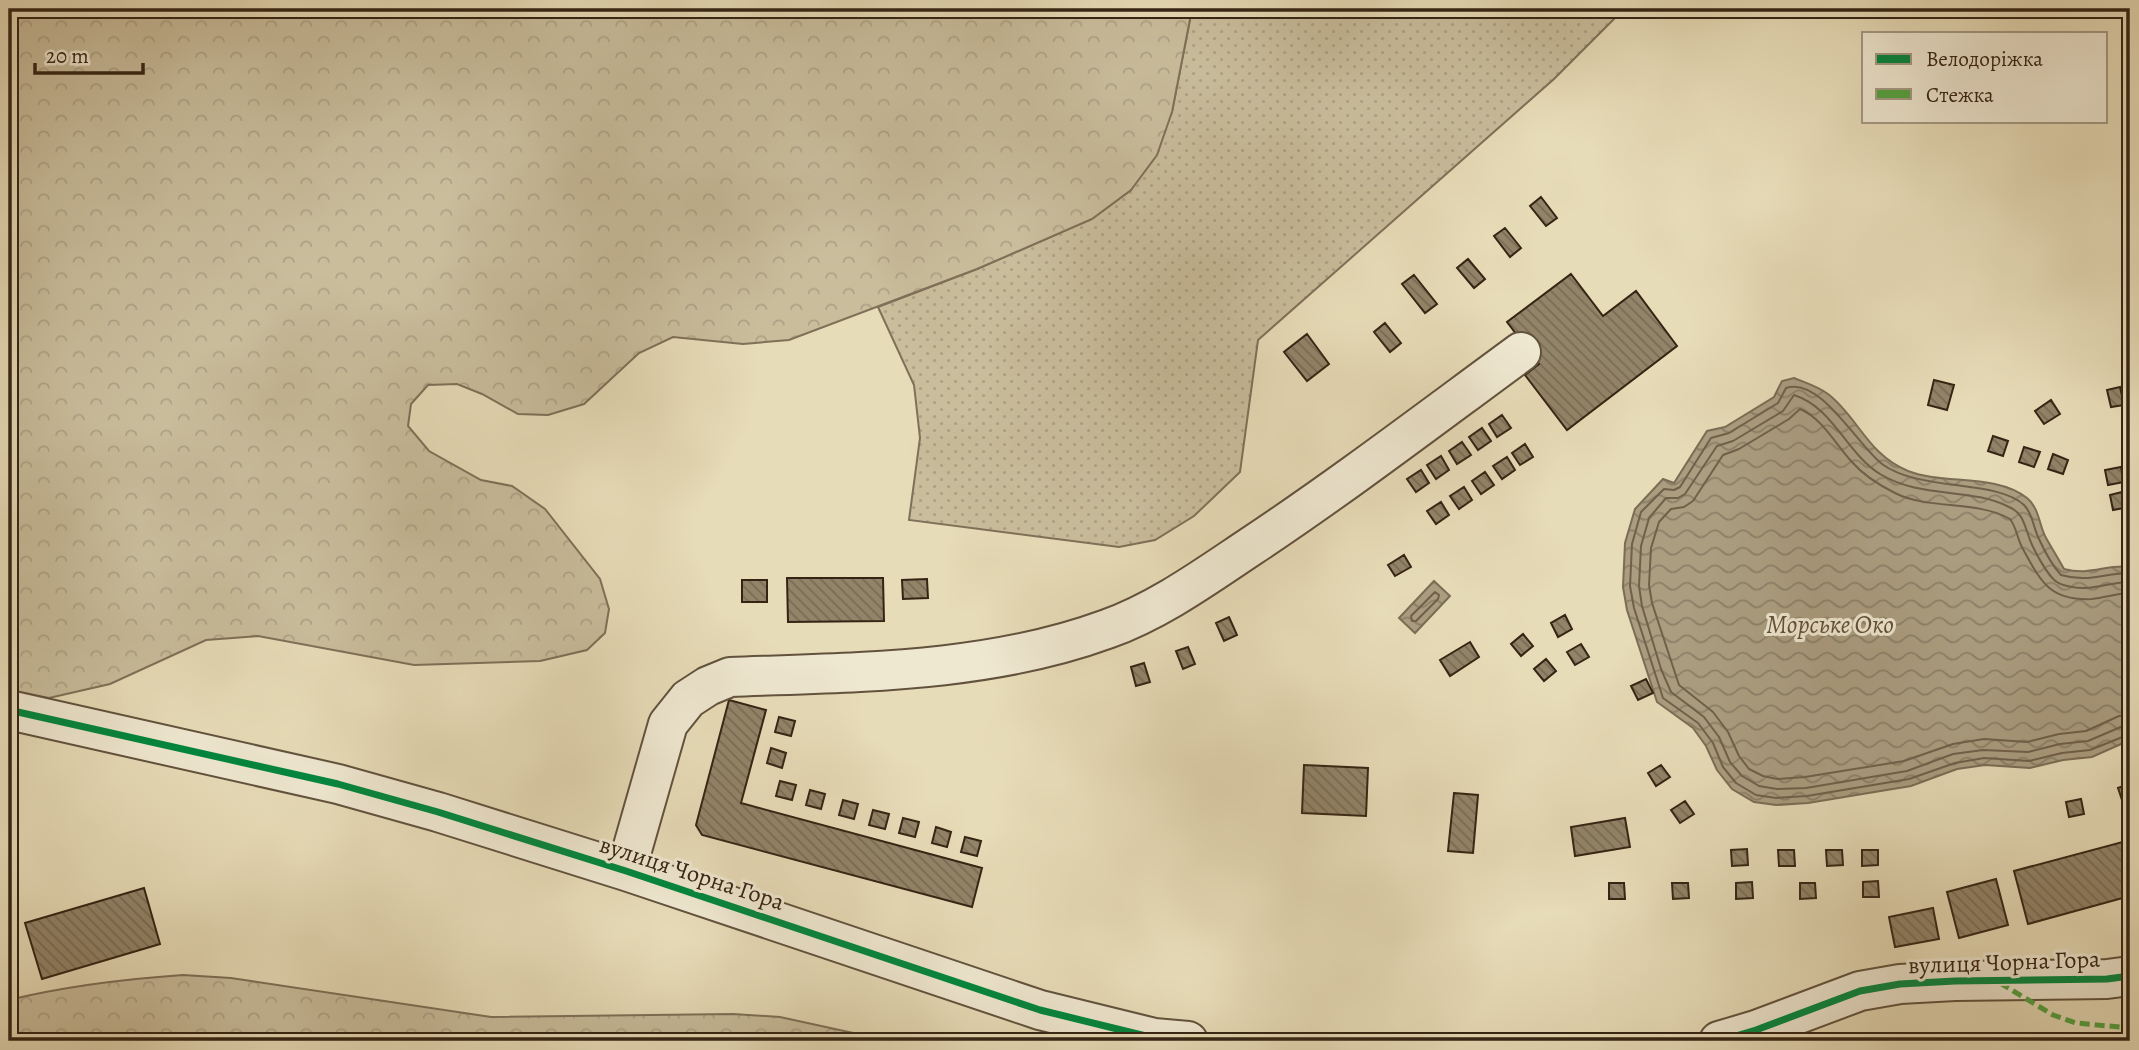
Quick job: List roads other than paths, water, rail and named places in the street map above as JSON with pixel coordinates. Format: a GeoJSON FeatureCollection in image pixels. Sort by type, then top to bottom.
{"type":"FeatureCollection","features":[{"type":"Feature","properties":{"kind":"street"},"geometry":{"type":"LineString","coordinates":[[626,871],[668,724],[688,699],[708,686],[730,677],[925,668],[1058,644],[1110,628],[1160,604],[1288,522],[1521,352]]}},
{"type":"Feature","properties":{"kind":"street","name":"вулиця Чорна Гора"},"geometry":{"type":"LineString","coordinates":[[9,710],[338,783],[626,871],[1040,1010],[1154,1038],[1188,1041]]}},
{"type":"Feature","properties":{"kind":"street","name":"вулиця Чорна Гора"},"geometry":{"type":"LineString","coordinates":[[1719,1041],[1860,991],[1900,984],[2107,979],[2130,976]]}},
{"type":"Feature","properties":{"kind":"water","name":"Морське Око"},"geometry":{"type":"Polygon","coordinates":[[[1794,378],[1828,394],[1882,455],[1894,464],[1908,471],[1937,478],[2000,485],[2027,498],[2034,506],[2045,536],[2064,569],[2082,571],[2130,567],[2130,740],[2092,757],[2063,760],[2030,768],[1985,765],[1957,769],[1911,786],[1808,803],[1776,805],[1754,802],[1732,789],[1717,770],[1706,746],[1693,728],[1657,702],[1627,610],[1623,587],[1625,543],[1635,509],[1663,479],[1674,483],[1707,431],[1725,427],[1774,397],[1782,381],[1794,378]]]}},
{"type":"Feature","properties":{"kind":"water"},"geometry":{"type":"Polygon","coordinates":[[[1434,581],[1450,596],[1415,633],[1399,618],[1434,581]]]}}]}
